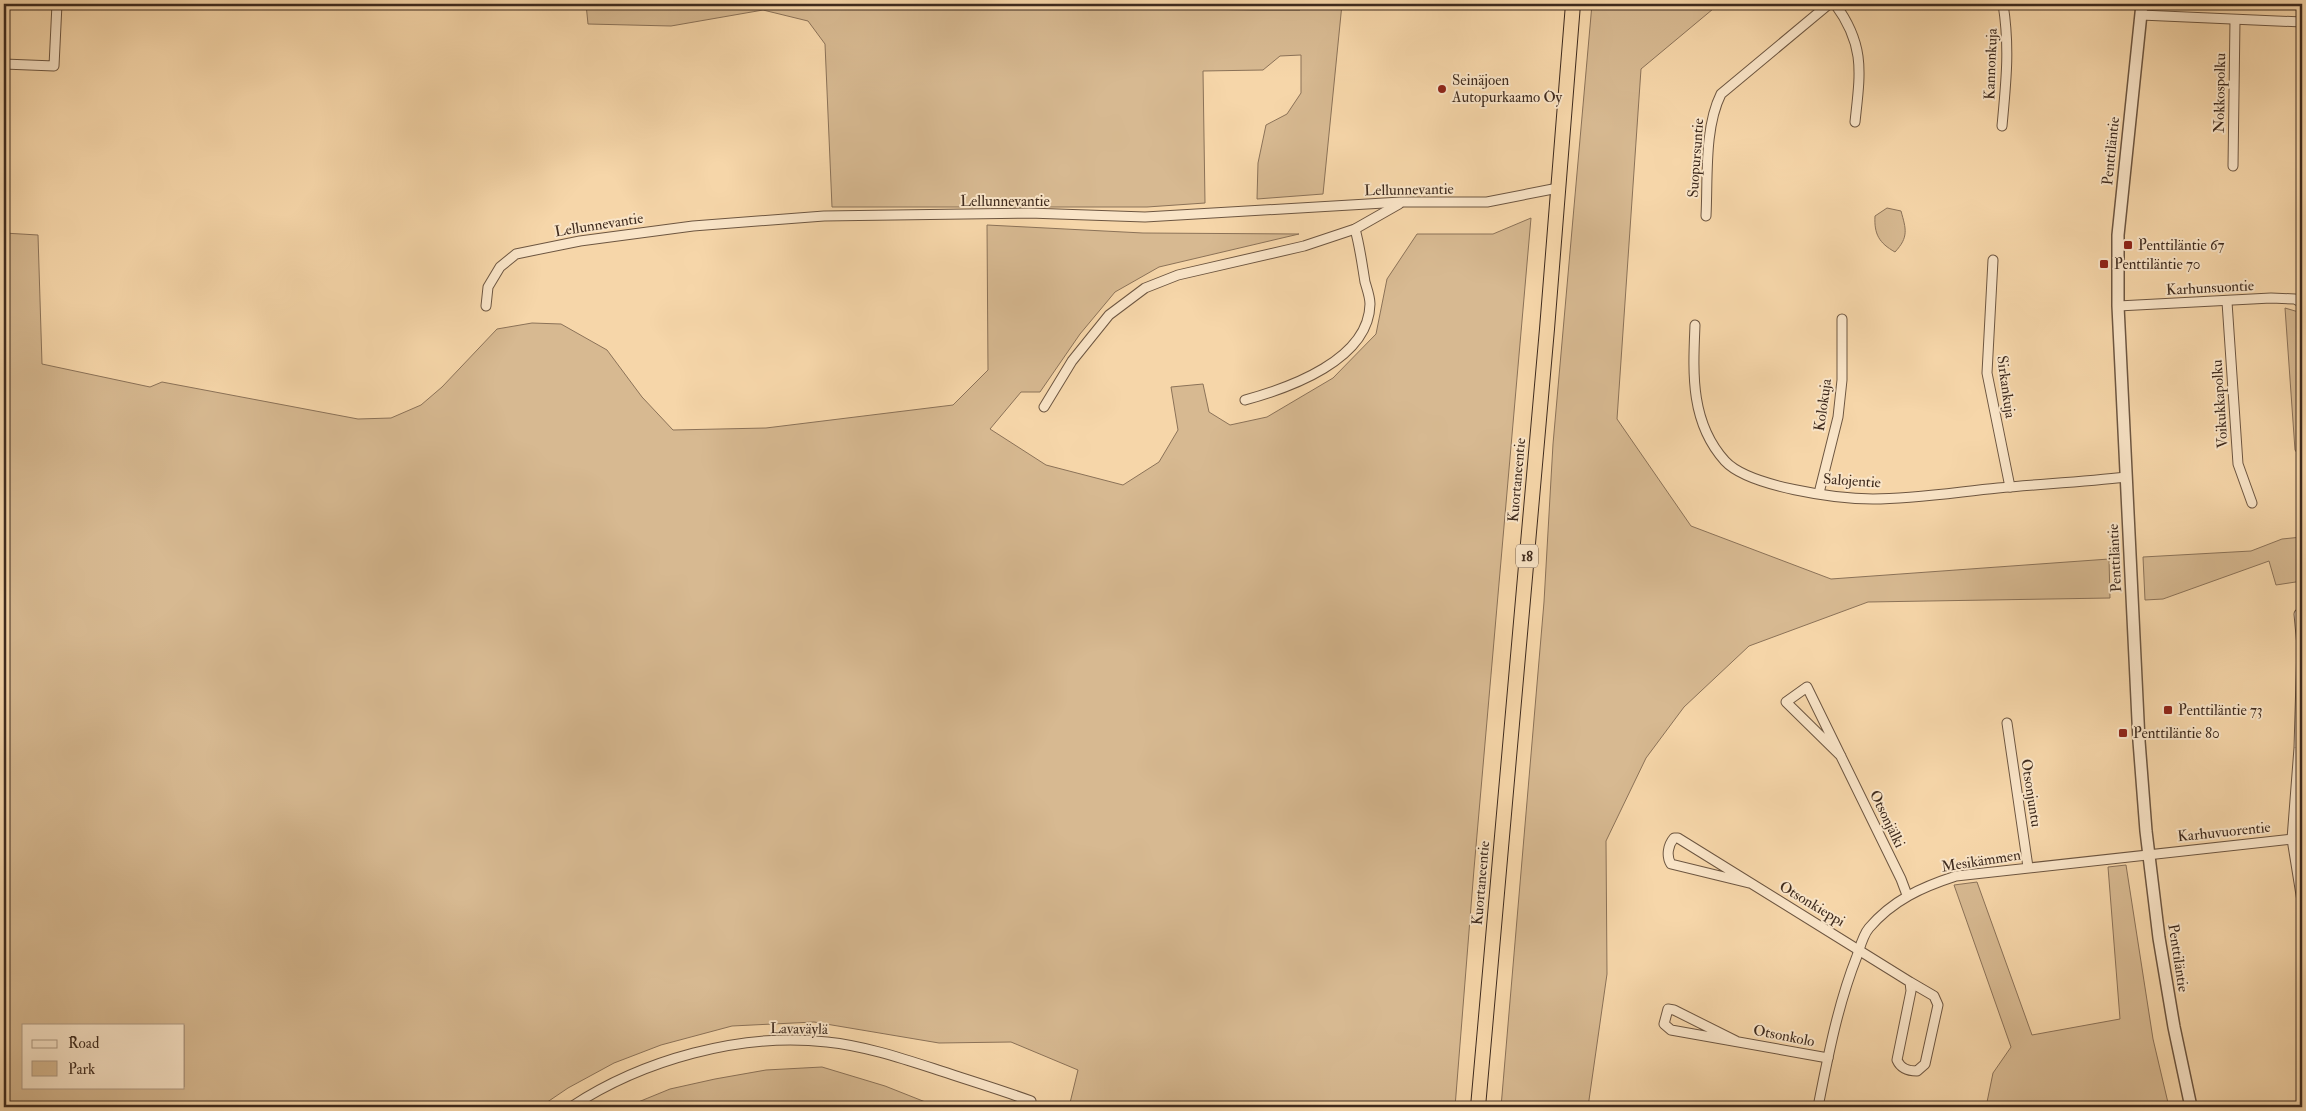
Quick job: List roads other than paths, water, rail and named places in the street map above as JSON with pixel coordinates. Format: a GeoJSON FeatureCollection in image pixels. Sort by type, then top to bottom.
{"type":"FeatureCollection","features":[{"type":"Feature","properties":{"kind":"highway","name":"Kuortaneentie"},"geometry":{"type":"LineString","coordinates":[[1478,1107],[1573,4]]}},
{"type":"Feature","properties":{"kind":"street"},"geometry":{"type":"LineString","coordinates":[[4,64],[54,66],[57,4]]}},
{"type":"Feature","properties":{"kind":"street","name":"Suopursuntie"},"geometry":{"type":"LineString","coordinates":[[1706,216],[1711,127],[1714,109],[1721,94],[1829,4]]}},
{"type":"Feature","properties":{"kind":"street"},"geometry":{"type":"LineString","coordinates":[[1835,4],[1852,33],[1859,53],[1860,73],[1855,122]]}},
{"type":"Feature","properties":{"kind":"street","name":"Kannonkuja"},"geometry":{"type":"LineString","coordinates":[[2002,126],[2008,36],[2004,4]]}},
{"type":"Feature","properties":{"kind":"street"},"geometry":{"type":"LineString","coordinates":[[2142,10],[2235,20],[2302,22]]}},
{"type":"Feature","properties":{"kind":"street","name":"Penttiläntie"},"geometry":{"type":"LineString","coordinates":[[2142,10],[2118,235],[2118,306],[2139,741],[2149,853],[2169,1000],[2191,1107]]}},
{"type":"Feature","properties":{"kind":"street","name":"Nokkospolku"},"geometry":{"type":"LineString","coordinates":[[2233,166],[2235,20]]}},
{"type":"Feature","properties":{"kind":"street","name":"Lellunnevantie"},"geometry":{"type":"LineString","coordinates":[[486,306],[488,287],[492,280],[500,267],[516,254],[580,241],[692,226],[824,216],[1029,214],[1145,217],[1401,202],[1487,202],[1558,188]]}},
{"type":"Feature","properties":{"kind":"street"},"geometry":{"type":"LineString","coordinates":[[1044,407],[1072,361],[1109,315],[1145,288],[1178,275],[1304,246],[1355,229],[1401,202]]}},
{"type":"Feature","properties":{"kind":"street"},"geometry":{"type":"LineString","coordinates":[[1245,400],[1282,390],[1327,367],[1350,348],[1365,324],[1370,304],[1355,229]]}},
{"type":"Feature","properties":{"kind":"street","name":"Sirkankuja"},"geometry":{"type":"LineString","coordinates":[[1993,260],[1987,373],[2010,487]]}},
{"type":"Feature","properties":{"kind":"street","name":"Karhunsuontie"},"geometry":{"type":"LineString","coordinates":[[2118,306],[2227,302],[2271,298],[2295,298],[2302,303]]}},
{"type":"Feature","properties":{"kind":"street","name":"Voikukkapolku"},"geometry":{"type":"LineString","coordinates":[[2227,302],[2238,464],[2252,503]]}},
{"type":"Feature","properties":{"kind":"street","name":"Kolokuja"},"geometry":{"type":"LineString","coordinates":[[1819,493],[1838,417],[1842,380],[1842,319]]}},
{"type":"Feature","properties":{"kind":"street","name":"Salojentie"},"geometry":{"type":"LineString","coordinates":[[1695,325],[1693,381],[1695,396],[1706,429],[1715,448],[1726,462],[1738,472],[1752,478],[1819,493],[1874,499],[2126,477]]}},
{"type":"Feature","properties":{"kind":"street"},"geometry":{"type":"LineString","coordinates":[[2299,614],[2302,646],[2300,713],[2292,839],[2302,901]]}},
{"type":"Feature","properties":{"kind":"street","name":"Otsonjälki"},"geometry":{"type":"LineString","coordinates":[[1841,756],[1786,702],[1807,687],[1841,756],[1907,895]]}},
{"type":"Feature","properties":{"kind":"street","name":"Otsonjuntu"},"geometry":{"type":"LineString","coordinates":[[2007,723],[2028,868]]}},
{"type":"Feature","properties":{"kind":"street","name":"Otsonkieppi"},"geometry":{"type":"LineString","coordinates":[[1749,883],[1671,864],[1667,854],[1671,841],[1674,838],[1678,838],[1934,996],[1938,1006],[1925,1064],[1917,1071],[1904,1069],[1899,1066],[1897,1060],[1911,990],[1910,982]]}},
{"type":"Feature","properties":{"kind":"street","name":"Karhuvuorentie"},"geometry":{"type":"LineString","coordinates":[[2149,853],[2302,838]]}},
{"type":"Feature","properties":{"kind":"street","name":"Mesikämmen"},"geometry":{"type":"LineString","coordinates":[[1818,1107],[1848,978],[1868,929],[1892,905],[1907,895],[1929,885],[1956,876],[2149,853]]}},
{"type":"Feature","properties":{"kind":"street","name":"Otsonkolo"},"geometry":{"type":"LineString","coordinates":[[1736,1041],[1674,1010],[1668,1009],[1664,1024],[1671,1030],[1828,1058]]}},
{"type":"Feature","properties":{"kind":"street","name":"Lavaväylä"},"geometry":{"type":"LineString","coordinates":[[571,1107],[594,1092],[657,1064],[710,1049],[773,1040],[827,1042],[891,1054],[1030,1104]]}},
{"type":"Feature","properties":{"kind":"place","name":"Seinäjoen Autopurkaamo Oy"},"geometry":{"type":"Point","coordinates":[1442,89]}},
{"type":"Feature","properties":{"kind":"place","name":"Penttiläntie 67"},"geometry":{"type":"Point","coordinates":[2128,245]}},
{"type":"Feature","properties":{"kind":"place","name":"Penttiläntie 70"},"geometry":{"type":"Point","coordinates":[2104,264]}},
{"type":"Feature","properties":{"kind":"place","name":"Penttiläntie 73"},"geometry":{"type":"Point","coordinates":[2168,710]}},
{"type":"Feature","properties":{"kind":"place","name":"Penttiläntie 80"},"geometry":{"type":"Point","coordinates":[2123,733]}}]}
